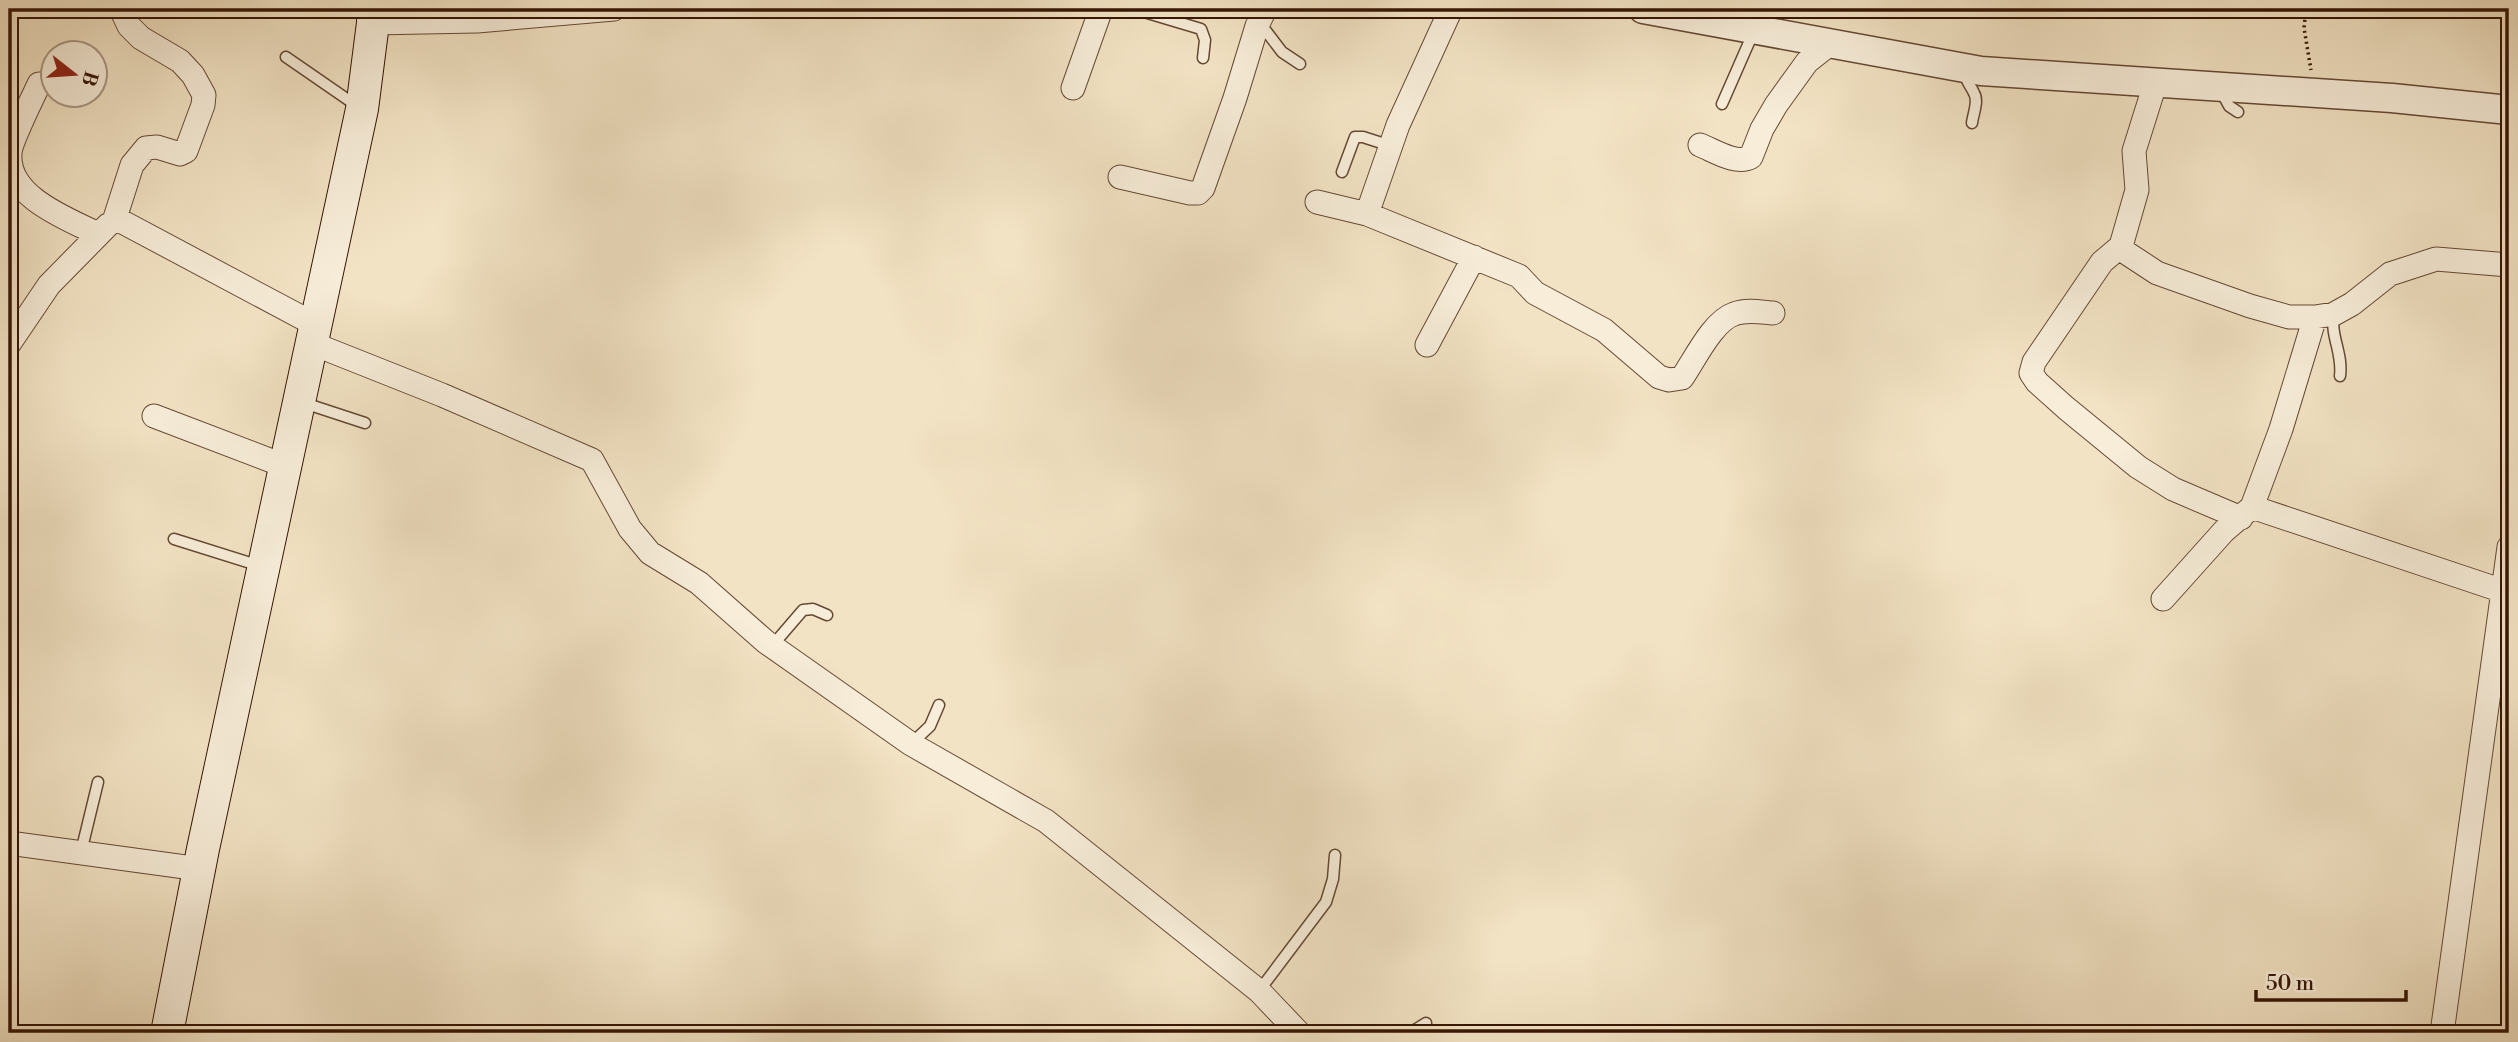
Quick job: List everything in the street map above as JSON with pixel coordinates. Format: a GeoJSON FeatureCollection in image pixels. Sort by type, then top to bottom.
{"type":"FeatureCollection","features":[{"type":"Feature","properties":{"kind":"main road"},"geometry":{"type":"LineString","coordinates":[[167,1033],[298,401],[362,110],[373,16]]}},
{"type":"Feature","properties":{"kind":"street"},"geometry":{"type":"LineString","coordinates":[[9,344],[49,285],[115,218],[132,165],[146,148],[157,147],[180,154],[186,151],[203,105],[204,95],[193,75],[180,61],[141,38],[129,26],[121,9]]}},
{"type":"Feature","properties":{"kind":"street"},"geometry":{"type":"LineString","coordinates":[[373,16],[477,20],[614,9]]}},
{"type":"Feature","properties":{"kind":"street"},"geometry":{"type":"LineString","coordinates":[[1073,88],[1101,9]]}},
{"type":"Feature","properties":{"kind":"street"},"geometry":{"type":"LineString","coordinates":[[1367,214],[1391,146],[1451,9]]}},
{"type":"Feature","properties":{"kind":"street"},"geometry":{"type":"LineString","coordinates":[[1643,9],[1966,69],[2155,84],[2237,100],[2315,93],[2509,110]]}},
{"type":"Feature","properties":{"kind":"street"},"geometry":{"type":"LineString","coordinates":[[1120,177],[1198,193],[1203,188],[1261,18]]}},
{"type":"Feature","properties":{"kind":"street"},"geometry":{"type":"LineString","coordinates":[[1700,145],[1734,159],[1749,159],[1754,154],[1762,129],[1776,105],[1807,62],[1831,43]]}},
{"type":"Feature","properties":{"kind":"street"},"geometry":{"type":"LineString","coordinates":[[2155,84],[2134,151],[2137,190],[2121,246],[2102,262],[2034,362],[2031,373],[2066,408],[2138,467],[2173,489],[2506,592]]}},
{"type":"Feature","properties":{"kind":"street"},"geometry":{"type":"LineString","coordinates":[[38,86],[9,153],[13,172],[29,195],[52,211],[99,234]]}},
{"type":"Feature","properties":{"kind":"street"},"geometry":{"type":"LineString","coordinates":[[1317,202],[1367,214],[1519,276],[1535,293],[1604,330],[1659,377],[1669,380],[1682,378],[1721,320],[1736,313],[1773,313]]}},
{"type":"Feature","properties":{"kind":"street"},"geometry":{"type":"LineString","coordinates":[[115,218],[313,333],[592,460],[606,481],[630,529],[650,553],[699,583],[772,646],[911,744],[1046,821],[1259,991],[1299,1033]]}},
{"type":"Feature","properties":{"kind":"street"},"geometry":{"type":"LineString","coordinates":[[2121,246],[2125,252],[2157,273],[2289,317],[2324,315],[2352,304],[2390,274],[2436,259],[2509,265]]}},
{"type":"Feature","properties":{"kind":"street"},"geometry":{"type":"LineString","coordinates":[[1426,345],[1474,257]]}},
{"type":"Feature","properties":{"kind":"street"},"geometry":{"type":"LineString","coordinates":[[2163,599],[2224,531],[2247,513],[2324,315]]}},
{"type":"Feature","properties":{"kind":"street"},"geometry":{"type":"LineString","coordinates":[[154,415],[285,466]]}},
{"type":"Feature","properties":{"kind":"street"},"geometry":{"type":"LineString","coordinates":[[2442,1033],[2506,592],[2509,547]]}},
{"type":"Feature","properties":{"kind":"street"},"geometry":{"type":"LineString","coordinates":[[9,843],[200,869]]}},
{"type":"Feature","properties":{"kind":"lane"},"geometry":{"type":"LineString","coordinates":[[1134,9],[1201,29],[1205,40],[1203,58]]}},
{"type":"Feature","properties":{"kind":"lane"},"geometry":{"type":"LineString","coordinates":[[1261,18],[1266,31],[1282,52],[1300,64]]}},
{"type":"Feature","properties":{"kind":"lane"},"geometry":{"type":"LineString","coordinates":[[1722,104],[1755,29]]}},
{"type":"Feature","properties":{"kind":"lane"},"geometry":{"type":"LineString","coordinates":[[286,57],[362,110]]}},
{"type":"Feature","properties":{"kind":"lane"},"geometry":{"type":"LineString","coordinates":[[1966,69],[1965,77],[1976,101],[1972,123]]}},
{"type":"Feature","properties":{"kind":"lane"},"geometry":{"type":"LineString","coordinates":[[1342,172],[1355,137],[1391,146]]}},
{"type":"Feature","properties":{"kind":"lane"},"geometry":{"type":"LineString","coordinates":[[2324,315],[2342,361],[2340,376]]}},
{"type":"Feature","properties":{"kind":"lane"},"geometry":{"type":"LineString","coordinates":[[298,401],[365,423]]}},
{"type":"Feature","properties":{"kind":"lane"},"geometry":{"type":"LineString","coordinates":[[174,539],[263,567]]}},
{"type":"Feature","properties":{"kind":"lane"},"geometry":{"type":"LineString","coordinates":[[772,646],[803,610],[813,609],[827,615]]}},
{"type":"Feature","properties":{"kind":"lane"},"geometry":{"type":"LineString","coordinates":[[911,744],[930,726],[939,705]]}},
{"type":"Feature","properties":{"kind":"lane"},"geometry":{"type":"LineString","coordinates":[[81,852],[98,782]]}},
{"type":"Feature","properties":{"kind":"lane"},"geometry":{"type":"LineString","coordinates":[[1259,991],[1326,902],[1333,879],[1335,855]]}},
{"type":"Feature","properties":{"kind":"lane"},"geometry":{"type":"LineString","coordinates":[[1410,1033],[1426,1023]]}},
{"type":"Feature","properties":{"kind":"path"},"geometry":{"type":"LineString","coordinates":[[2306,9],[2304,28],[2315,93]]}}]}
